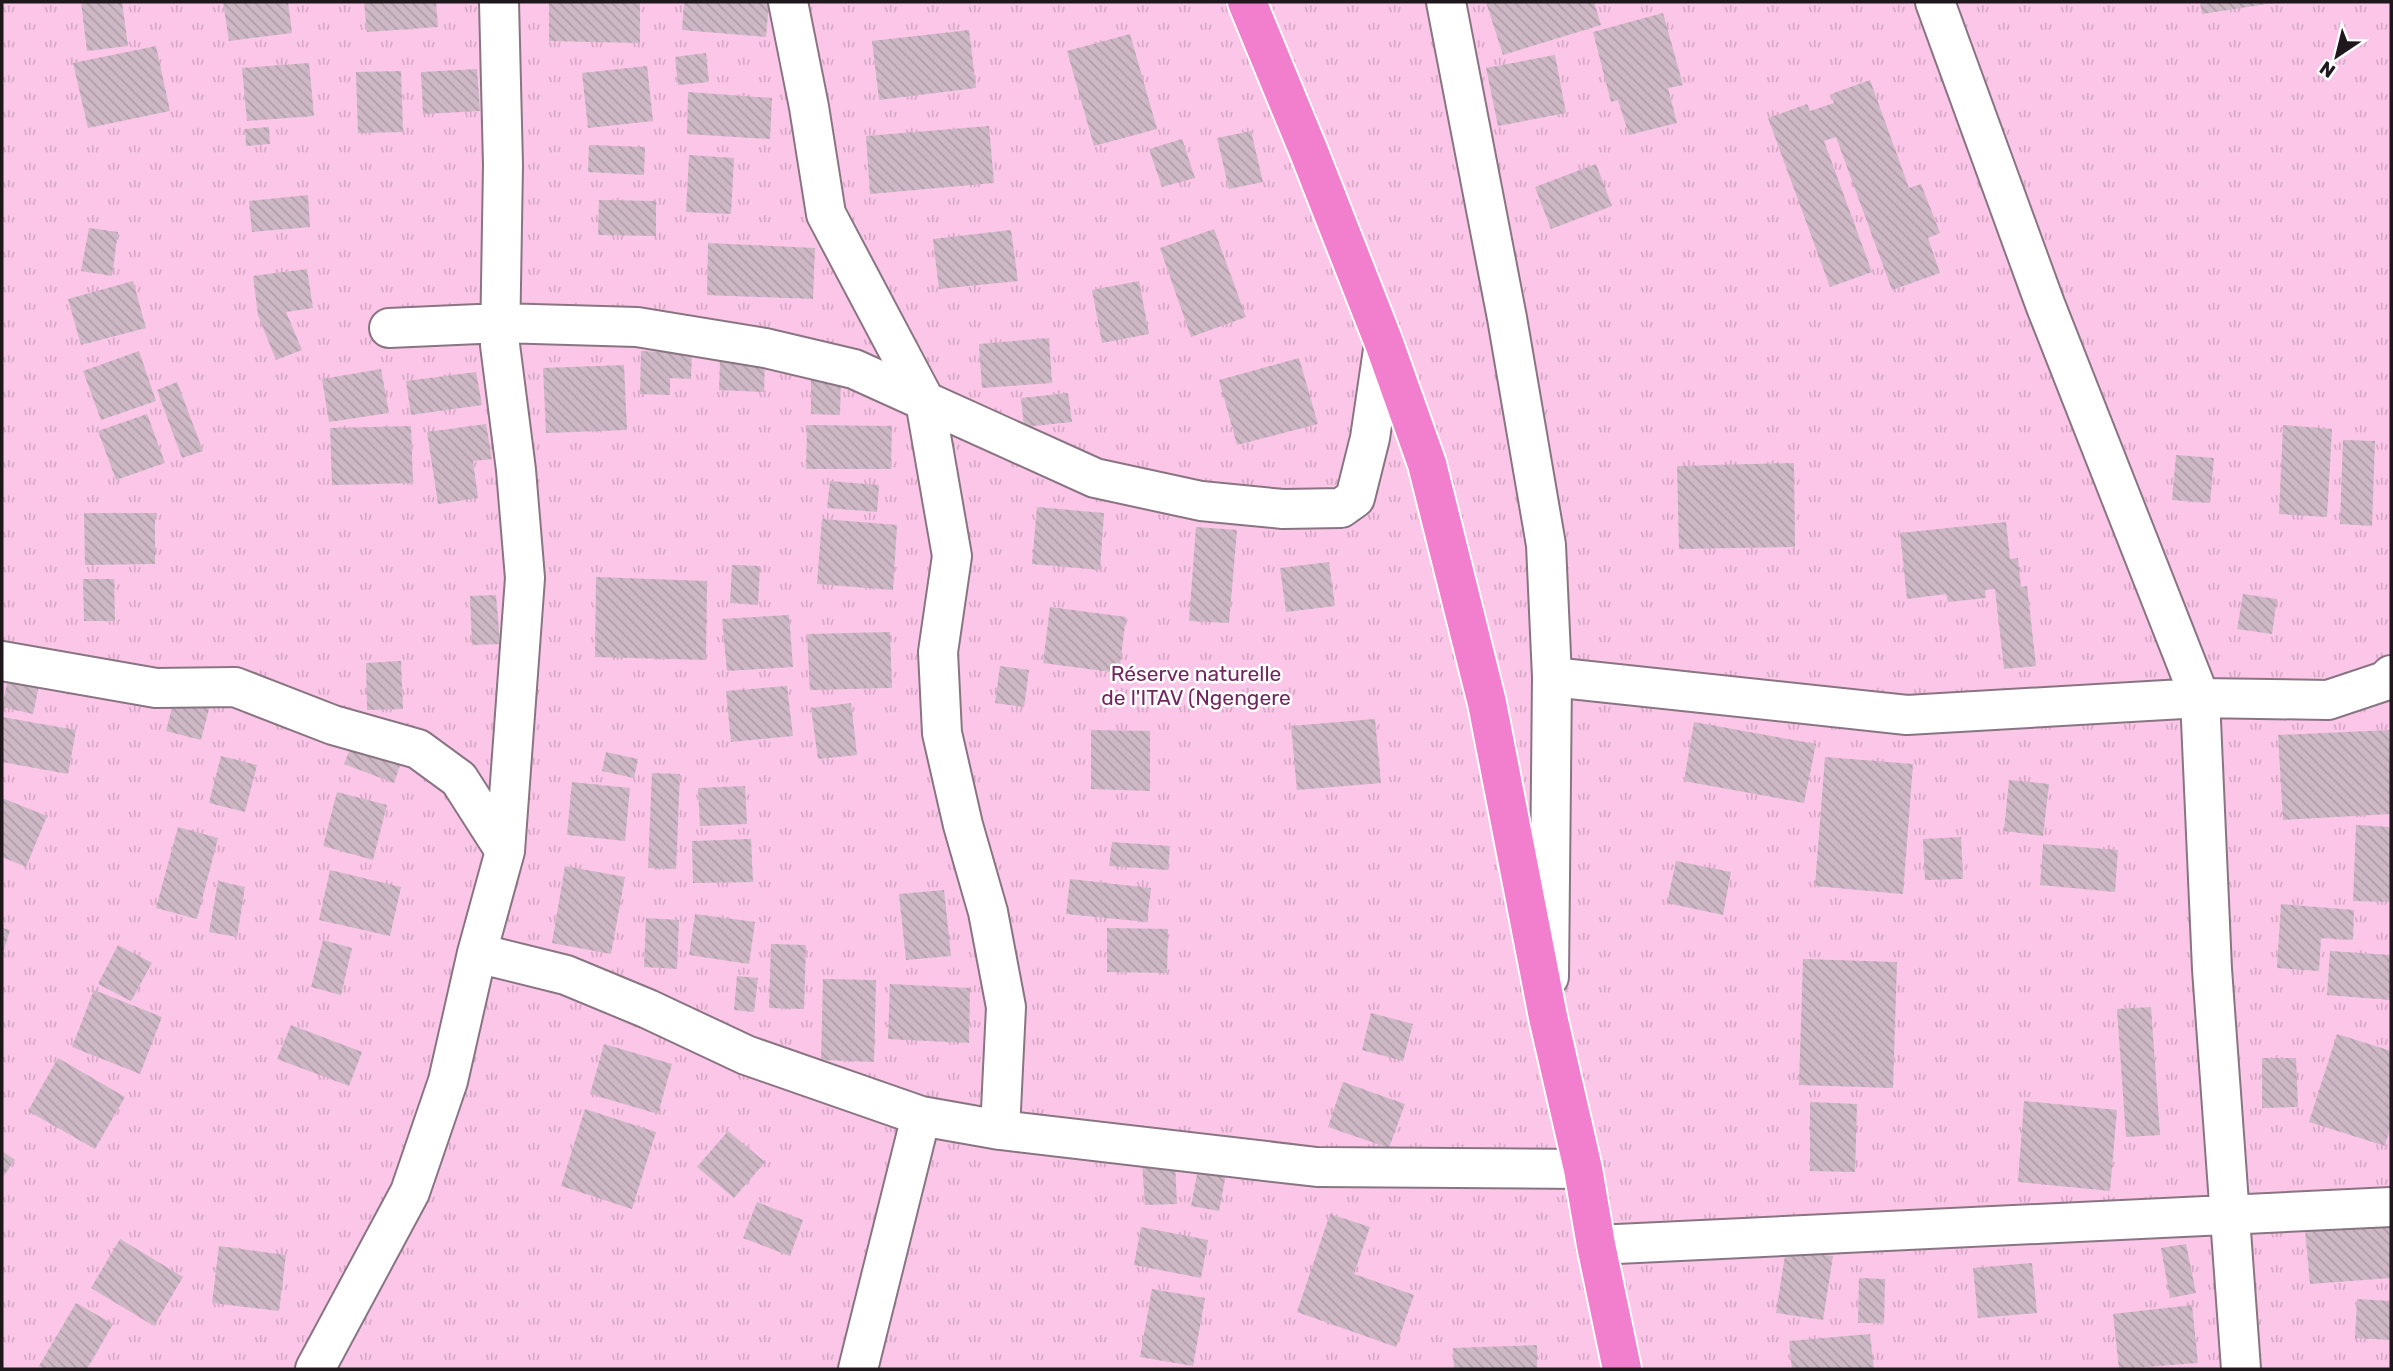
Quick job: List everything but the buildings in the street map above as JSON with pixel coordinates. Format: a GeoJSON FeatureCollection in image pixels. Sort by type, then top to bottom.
{"type":"FeatureCollection","features":[{"type":"Feature","properties":{"kind":"highway"},"geometry":{"type":"LineString","coordinates":[[1247,2],[1384,343],[1427,464],[1487,703],[1548,1017],[1583,1170],[1595,1245],[1622,1369]]}},
{"type":"Feature","properties":{"kind":"street"},"geometry":{"type":"LineString","coordinates":[[315,1369],[410,1192],[448,1081],[477,953],[505,851],[525,578],[516,470],[500,345],[503,165],[499,2]]}},
{"type":"Feature","properties":{"kind":"street"},"geometry":{"type":"LineString","coordinates":[[788,2],[809,107],[826,214],[925,401],[953,556],[939,652],[942,733],[963,825],[988,912],[1006,1007],[1000,1130]]}},
{"type":"Feature","properties":{"kind":"street"},"geometry":{"type":"LineString","coordinates":[[1446,2],[1507,318],[1546,545],[1552,677],[1548,1017]]}},
{"type":"Feature","properties":{"kind":"street"},"geometry":{"type":"LineString","coordinates":[[1935,2],[2045,304],[2200,698],[2212,969],[2241,1369]]}},
{"type":"Feature","properties":{"kind":"street"},"geometry":{"type":"LineString","coordinates":[[389,328],[501,323],[637,327],[765,348],[854,369],[1095,478],[1201,501],[1283,509],[1341,508],[1355,498],[1370,438],[1384,343]]}},
{"type":"Feature","properties":{"kind":"street"},"geometry":{"type":"LineString","coordinates":[[2,661],[156,688],[235,687],[333,724],[418,749],[459,779],[505,851]]}},
{"type":"Feature","properties":{"kind":"street"},"geometry":{"type":"LineString","coordinates":[[1552,677],[1908,715],[2200,698],[2328,700],[2385,681],[2391,675]]}},
{"type":"Feature","properties":{"kind":"street"},"geometry":{"type":"LineString","coordinates":[[477,953],[566,975],[648,1009],[746,1055],[921,1116],[1000,1130],[1317,1167],[1583,1170]]}},
{"type":"Feature","properties":{"kind":"street"},"geometry":{"type":"LineString","coordinates":[[858,1369],[921,1116]]}},
{"type":"Feature","properties":{"kind":"street"},"geometry":{"type":"LineString","coordinates":[[1595,1245],[2391,1207]]}},
{"type":"Feature","properties":{"kind":"green space","name":"Réserve naturelle de l'ITAV (Ngengere"},"geometry":{"type":"Polygon","coordinates":[[[2,2],[2391,2],[2391,1369],[2,1369],[2,2]]]}}]}
